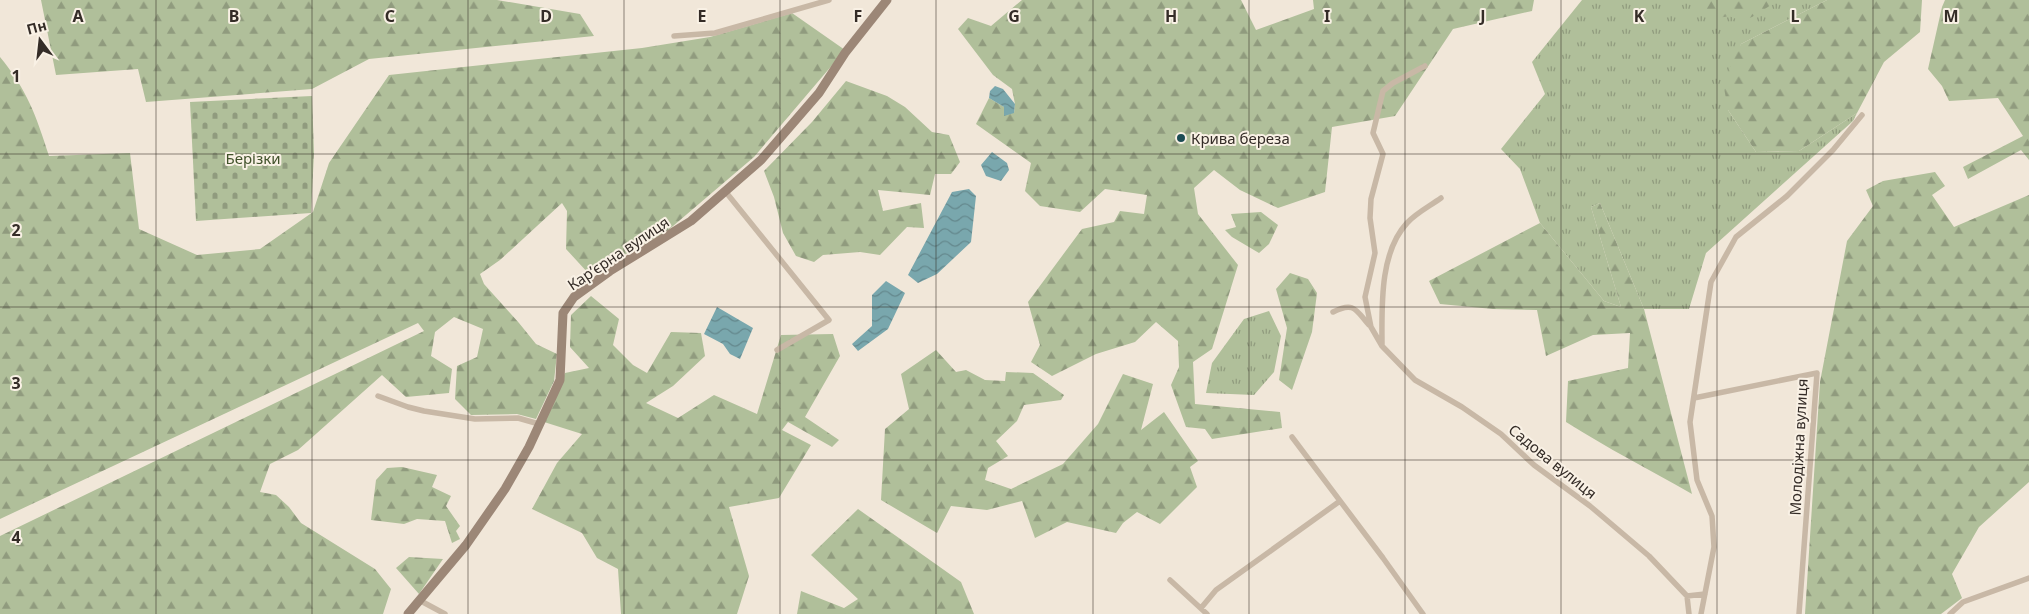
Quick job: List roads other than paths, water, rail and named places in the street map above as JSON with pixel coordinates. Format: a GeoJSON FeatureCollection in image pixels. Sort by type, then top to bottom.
{"type":"FeatureCollection","features":[{"type":"Feature","properties":{"kind":"street"},"geometry":{"type":"LineString","coordinates":[[674,36],[715,32],[829,0]]}},
{"type":"Feature","properties":{"kind":"street","name":"Карʼєрна вулиця"},"geometry":{"type":"LineString","coordinates":[[408,614],[466,544],[505,489],[530,447],[560,380],[563,313],[574,297],[691,221],[760,160],[812,101],[850,46],[887,0]]}},
{"type":"Feature","properties":{"kind":"street"},"geometry":{"type":"LineString","coordinates":[[1371,327],[1365,297],[1375,253],[1370,218],[1371,199],[1383,154],[1373,133],[1383,92],[1393,83],[1426,66]]}},
{"type":"Feature","properties":{"kind":"street"},"geometry":{"type":"LineString","coordinates":[[1701,614],[1714,547],[1712,516],[1698,480],[1690,422],[1710,282],[1736,237],[1787,196],[1833,150],[1862,115]]}},
{"type":"Feature","properties":{"kind":"street"},"geometry":{"type":"LineString","coordinates":[[725,191],[829,320],[777,350]]}},
{"type":"Feature","properties":{"kind":"street"},"geometry":{"type":"LineString","coordinates":[[1382,346],[1382,303],[1385,272],[1395,239],[1407,222],[1441,198]]}},
{"type":"Feature","properties":{"kind":"street"},"geometry":{"type":"LineString","coordinates":[[1333,312],[1342,307],[1351,306],[1355,308],[1371,327]]}},
{"type":"Feature","properties":{"kind":"street","name":"Садова вулиця"},"geometry":{"type":"LineString","coordinates":[[1371,327],[1382,346],[1415,380],[1462,407],[1501,434],[1534,466],[1590,506],[1649,556],[1687,596]]}},
{"type":"Feature","properties":{"kind":"street","name":"Молодіжна вулиця"},"geometry":{"type":"LineString","coordinates":[[1694,398],[1817,373],[1800,614]]}},
{"type":"Feature","properties":{"kind":"street"},"geometry":{"type":"LineString","coordinates":[[378,396],[408,407],[475,419],[518,418],[539,424]]}},
{"type":"Feature","properties":{"kind":"street"},"geometry":{"type":"LineString","coordinates":[[1292,437],[1423,614]]}},
{"type":"Feature","properties":{"kind":"street"},"geometry":{"type":"LineString","coordinates":[[1201,608],[1216,590],[1340,501]]}},
{"type":"Feature","properties":{"kind":"street"},"geometry":{"type":"LineString","coordinates":[[1950,614],[1963,602],[2029,578]]}},
{"type":"Feature","properties":{"kind":"street"},"geometry":{"type":"LineString","coordinates":[[1170,580],[1207,614]]}},
{"type":"Feature","properties":{"kind":"street"},"geometry":{"type":"LineString","coordinates":[[1689,614],[1687,596],[1705,594]]}},
{"type":"Feature","properties":{"kind":"street"},"geometry":{"type":"LineString","coordinates":[[419,600],[445,614]]}},
{"type":"Feature","properties":{"kind":"water"},"geometry":{"type":"Polygon","coordinates":[[[995,86],[1003,89],[1015,104],[1014,113],[1004,116],[1004,107],[989,98],[990,91],[995,86]]]}},
{"type":"Feature","properties":{"kind":"water"},"geometry":{"type":"Polygon","coordinates":[[[992,152],[1007,163],[1009,170],[1001,181],[986,176],[981,165],[992,152]]]}},
{"type":"Feature","properties":{"kind":"water"},"geometry":{"type":"Polygon","coordinates":[[[969,189],[976,196],[971,242],[937,274],[918,283],[908,275],[952,192],[969,189]]]}},
{"type":"Feature","properties":{"kind":"water"},"geometry":{"type":"Polygon","coordinates":[[[886,281],[905,293],[888,329],[858,351],[852,344],[872,326],[872,295],[886,281]]]}},
{"type":"Feature","properties":{"kind":"water"},"geometry":{"type":"Polygon","coordinates":[[[717,307],[753,328],[740,359],[730,354],[723,344],[704,334],[717,307]]]}},
{"type":"Feature","properties":{"kind":"place","name":"Крива береза"},"geometry":{"type":"Point","coordinates":[1181,138]}},
{"type":"Feature","properties":{"kind":"park label","name":"Берізки"},"geometry":{"type":"Point","coordinates":[253,158]}}]}
